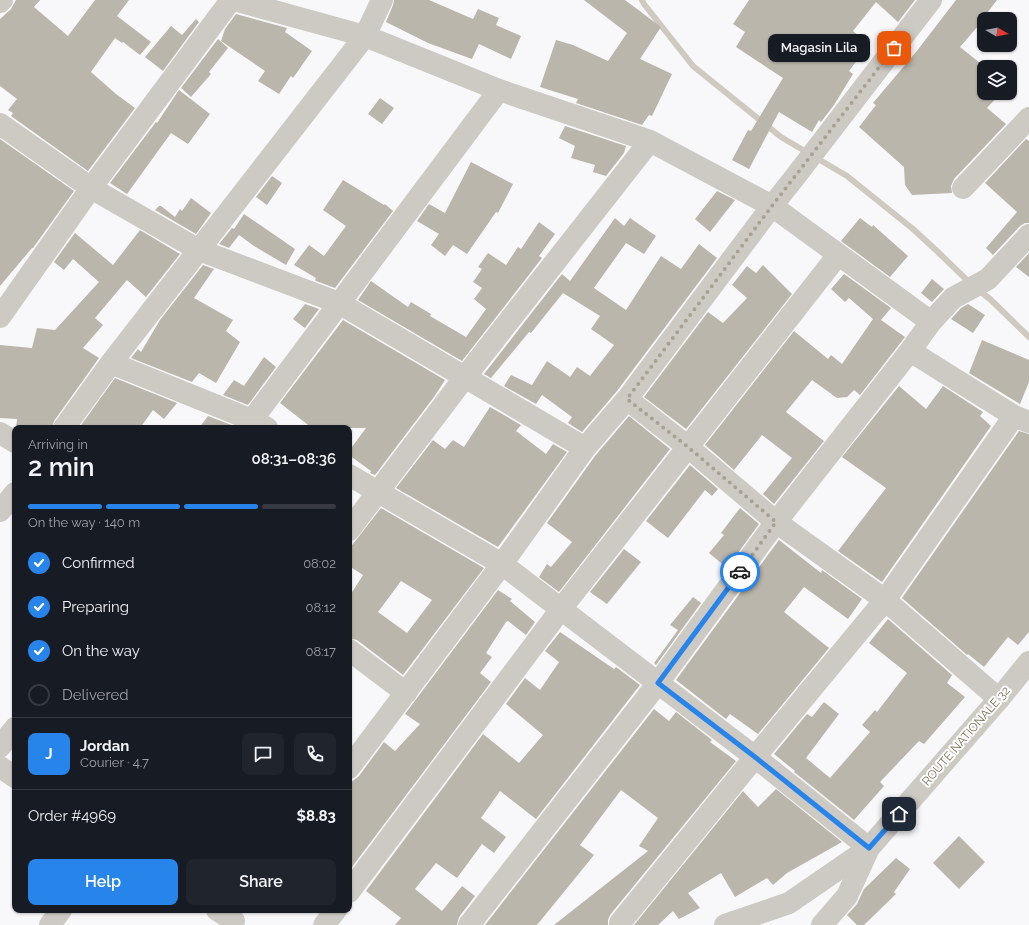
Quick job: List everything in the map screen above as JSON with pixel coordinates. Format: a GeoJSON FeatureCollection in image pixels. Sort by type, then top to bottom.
{"type":"FeatureCollection","features":[{"type":"Feature","properties":{"kind":"street"},"geometry":{"type":"LineString","coordinates":[[0,317],[91,188],[233,0],[365,36],[499,90],[650,141],[772,206],[931,322]]}},
{"type":"Feature","properties":{"kind":"street"},"geometry":{"type":"LineString","coordinates":[[66,425],[111,363],[365,36],[382,0]]}},
{"type":"Feature","properties":{"kind":"street"},"geometry":{"type":"LineString","coordinates":[[352,764],[502,564],[585,448],[627,399],[772,206],[931,0]]}},
{"type":"Feature","properties":{"kind":"street"},"geometry":{"type":"LineString","coordinates":[[111,363],[255,425],[339,303],[499,90]]}},
{"type":"Feature","properties":{"kind":"street"},"geometry":{"type":"LineString","coordinates":[[963,188],[1029,118]]}},
{"type":"Feature","properties":{"kind":"street"},"geometry":{"type":"LineString","coordinates":[[0,124],[91,188],[199,250],[339,303],[585,448]]}},
{"type":"Feature","properties":{"kind":"street"},"geometry":{"type":"LineString","coordinates":[[352,526],[465,377],[650,141]]}},
{"type":"Feature","properties":{"kind":"street"},"geometry":{"type":"LineString","coordinates":[[469,925],[658,683],[776,522],[931,322],[953,298],[988,279],[1029,235]]}},
{"type":"Feature","properties":{"kind":"street"},"geometry":{"type":"LineString","coordinates":[[352,888],[561,609],[838,255]]}},
{"type":"Feature","properties":{"kind":"street"},"geometry":{"type":"LineString","coordinates":[[622,925],[620,923],[885,600],[1022,419],[910,351]]}},
{"type":"Feature","properties":{"kind":"street"},"geometry":{"type":"LineString","coordinates":[[627,399],[688,447],[776,522],[885,600],[999,699]]}},
{"type":"Feature","properties":{"kind":"street"},"geometry":{"type":"LineString","coordinates":[[0,433],[12,440]]}},
{"type":"Feature","properties":{"kind":"street"},"geometry":{"type":"LineString","coordinates":[[352,477],[502,564],[755,757],[869,848],[847,896],[822,925]]}},
{"type":"Feature","properties":{"kind":"street"},"geometry":{"type":"LineString","coordinates":[[0,511],[12,496]]}},
{"type":"Feature","properties":{"kind":"street"},"geometry":{"type":"LineString","coordinates":[[352,652],[406,693]]}},
{"type":"Feature","properties":{"kind":"street","name":"ROUTE NATIONALE 32"},"geometry":{"type":"LineString","coordinates":[[724,925],[789,903],[869,848],[999,699],[1029,662]]}},
{"type":"Feature","properties":{"kind":"street"},"geometry":{"type":"LineString","coordinates":[[0,747],[12,732]]}},
{"type":"Feature","properties":{"kind":"street"},"geometry":{"type":"LineString","coordinates":[[0,767],[12,775]]}},
{"type":"Feature","properties":{"kind":"street"},"geometry":{"type":"LineString","coordinates":[[50,925],[59,913]]}},
{"type":"Feature","properties":{"kind":"street"},"geometry":{"type":"LineString","coordinates":[[324,925],[334,913]]}},
{"type":"Feature","properties":{"kind":"building"},"geometry":{"type":"Polygon","coordinates":[[[16,0],[40,0],[34,7],[68,36],[95,0],[129,0],[117,16],[151,42],[140,55],[115,38],[91,72],[135,108],[88,171],[11,116],[13,113],[8,110],[17,99],[0,86],[0,19],[11,9],[16,0]]]}},
{"type":"Feature","properties":{"kind":"building"},"geometry":{"type":"Polygon","coordinates":[[[394,0],[429,0],[473,19],[478,9],[499,18],[496,25],[521,36],[511,59],[479,44],[472,59],[428,43],[386,22],[394,0]]]}},
{"type":"Feature","properties":{"kind":"building"},"geometry":{"type":"Polygon","coordinates":[[[584,0],[625,0],[661,27],[640,59],[672,74],[652,116],[649,115],[642,125],[576,103],[578,99],[540,87],[556,40],[573,45],[608,61],[627,33],[584,0]]]}},
{"type":"Feature","properties":{"kind":"building"},"geometry":{"type":"Polygon","coordinates":[[[749,0],[915,0],[898,22],[876,2],[853,31],[869,44],[849,71],[853,74],[834,105],[821,122],[819,120],[812,132],[779,112],[749,169],[732,160],[748,130],[751,131],[783,78],[736,47],[745,32],[733,24],[749,0]]]}},
{"type":"Feature","properties":{"kind":"building"},"geometry":{"type":"Polygon","coordinates":[[[956,0],[997,0],[988,12],[977,12],[977,27],[960,47],[977,61],[977,100],[994,100],[987,108],[1006,124],[954,179],[951,186],[952,193],[912,195],[905,185],[904,167],[859,127],[876,105],[873,103],[916,52],[956,0]]]}},
{"type":"Feature","properties":{"kind":"building"},"geometry":{"type":"Polygon","coordinates":[[[236,14],[287,28],[285,32],[312,51],[293,78],[291,76],[279,94],[258,81],[265,71],[221,41],[225,29],[236,14]]]}},
{"type":"Feature","properties":{"kind":"building"},"geometry":{"type":"Polygon","coordinates":[[[196,19],[199,22],[163,71],[145,57],[171,26],[182,35],[196,19]]]}},
{"type":"Feature","properties":{"kind":"building"},"geometry":{"type":"Polygon","coordinates":[[[218,39],[228,48],[209,72],[211,74],[191,97],[181,88],[218,39]]]}},
{"type":"Feature","properties":{"kind":"building"},"geometry":{"type":"Polygon","coordinates":[[[179,90],[210,114],[188,144],[171,133],[127,194],[110,183],[156,122],[157,123],[179,90]]]}},
{"type":"Feature","properties":{"kind":"building"},"geometry":{"type":"Polygon","coordinates":[[[380,98],[394,108],[382,124],[368,114],[380,98]]]}},
{"type":"Feature","properties":{"kind":"building"},"geometry":{"type":"Polygon","coordinates":[[[565,126],[626,146],[624,153],[606,176],[593,172],[595,165],[571,158],[575,146],[559,138],[565,126]]]}},
{"type":"Feature","properties":{"kind":"building"},"geometry":{"type":"Polygon","coordinates":[[[0,139],[74,191],[33,248],[0,286],[0,139]]]}},
{"type":"Feature","properties":{"kind":"building"},"geometry":{"type":"Polygon","coordinates":[[[1026,139],[1029,141],[1029,223],[1025,223],[1020,226],[993,255],[986,248],[1017,212],[985,183],[1026,139]]]}},
{"type":"Feature","properties":{"kind":"building"},"geometry":{"type":"Polygon","coordinates":[[[471,162],[513,184],[498,213],[496,212],[467,254],[453,245],[445,256],[431,245],[439,234],[417,221],[429,204],[445,213],[471,162]]]}},
{"type":"Feature","properties":{"kind":"building"},"geometry":{"type":"Polygon","coordinates":[[[272,176],[282,183],[267,205],[256,197],[272,176]]]}},
{"type":"Feature","properties":{"kind":"building"},"geometry":{"type":"Polygon","coordinates":[[[343,180],[384,205],[385,204],[393,211],[335,288],[316,281],[316,278],[294,265],[309,245],[324,256],[346,226],[323,210],[343,180]]]}},
{"type":"Feature","properties":{"kind":"building"},"geometry":{"type":"Polygon","coordinates":[[[717,191],[735,200],[710,232],[695,219],[717,191]]]}},
{"type":"Feature","properties":{"kind":"building"},"geometry":{"type":"Polygon","coordinates":[[[191,198],[211,213],[196,234],[155,210],[161,206],[175,217],[180,209],[182,211],[191,198]]]}},
{"type":"Feature","properties":{"kind":"building"},"geometry":{"type":"Polygon","coordinates":[[[244,214],[295,249],[286,265],[254,246],[239,235],[229,248],[219,244],[232,228],[234,229],[244,214]]]}},
{"type":"Feature","properties":{"kind":"building"},"geometry":{"type":"Polygon","coordinates":[[[615,218],[624,226],[630,218],[656,236],[644,254],[626,243],[594,288],[626,310],[661,256],[681,269],[699,244],[717,258],[617,391],[582,432],[568,423],[572,417],[542,395],[536,404],[504,386],[511,375],[532,385],[547,361],[570,377],[577,367],[590,376],[614,345],[591,329],[600,316],[563,293],[531,333],[529,332],[491,378],[484,374],[562,274],[570,281],[615,218]]]}},
{"type":"Feature","properties":{"kind":"building"},"geometry":{"type":"Polygon","coordinates":[[[860,218],[872,227],[873,225],[908,256],[890,277],[841,241],[860,218]]]}},
{"type":"Feature","properties":{"kind":"building"},"geometry":{"type":"Polygon","coordinates":[[[539,222],[555,234],[539,256],[542,258],[462,361],[358,300],[371,281],[408,307],[411,302],[431,314],[430,316],[466,337],[486,309],[474,299],[482,288],[473,282],[482,269],[478,267],[488,253],[506,265],[518,247],[521,249],[539,222]]]}},
{"type":"Feature","properties":{"kind":"building"},"geometry":{"type":"Polygon","coordinates":[[[140,230],[180,254],[146,297],[127,280],[95,318],[103,325],[83,348],[99,358],[54,421],[53,425],[16,425],[17,419],[0,418],[0,345],[32,348],[37,328],[55,330],[99,282],[73,259],[64,270],[54,262],[75,233],[113,265],[140,230]]]}},
{"type":"Feature","properties":{"kind":"building"},"geometry":{"type":"Polygon","coordinates":[[[1029,253],[1029,277],[1016,267],[1029,253]]]}},
{"type":"Feature","properties":{"kind":"building"},"geometry":{"type":"Polygon","coordinates":[[[203,265],[214,269],[194,298],[233,320],[226,331],[240,342],[216,383],[199,373],[192,382],[131,358],[138,349],[141,352],[160,320],[203,265]]]}},
{"type":"Feature","properties":{"kind":"building"},"geometry":{"type":"Polygon","coordinates":[[[763,265],[792,294],[686,429],[644,397],[708,312],[723,323],[747,298],[732,285],[747,266],[756,273],[763,265]]]}},
{"type":"Feature","properties":{"kind":"building"},"geometry":{"type":"Polygon","coordinates":[[[844,274],[891,308],[881,320],[905,337],[860,395],[854,390],[847,397],[837,398],[812,380],[786,412],[824,441],[774,504],[763,494],[792,458],[762,435],[734,470],[705,445],[794,331],[828,359],[831,355],[842,364],[873,319],[849,298],[845,302],[831,289],[844,274]]]}},
{"type":"Feature","properties":{"kind":"building"},"geometry":{"type":"Polygon","coordinates":[[[932,279],[944,289],[932,302],[921,293],[932,279]]]}},
{"type":"Feature","properties":{"kind":"building"},"geometry":{"type":"Polygon","coordinates":[[[305,304],[319,309],[305,328],[293,319],[305,304]]]}},
{"type":"Feature","properties":{"kind":"building"},"geometry":{"type":"Polygon","coordinates":[[[968,304],[985,315],[973,333],[951,319],[961,308],[968,304]]]}},
{"type":"Feature","properties":{"kind":"building"},"geometry":{"type":"Polygon","coordinates":[[[343,320],[445,380],[434,397],[375,475],[370,473],[371,471],[352,457],[352,447],[366,428],[352,428],[352,425],[308,425],[280,403],[343,320]]]}},
{"type":"Feature","properties":{"kind":"building"},"geometry":{"type":"Polygon","coordinates":[[[982,340],[1029,360],[1029,382],[1020,404],[969,373],[982,340]]]}},
{"type":"Feature","properties":{"kind":"building"},"geometry":{"type":"Polygon","coordinates":[[[264,357],[276,367],[248,405],[223,395],[234,380],[244,386],[264,357]]]}},
{"type":"Feature","properties":{"kind":"building"},"geometry":{"type":"Polygon","coordinates":[[[115,378],[177,403],[164,419],[153,410],[142,425],[81,425],[115,378]]]}},
{"type":"Feature","properties":{"kind":"building"},"geometry":{"type":"Polygon","coordinates":[[[899,386],[926,409],[943,386],[983,412],[980,416],[991,426],[882,582],[838,551],[886,488],[842,457],[899,386]]]}},
{"type":"Feature","properties":{"kind":"building"},"geometry":{"type":"Polygon","coordinates":[[[490,407],[521,425],[516,431],[546,454],[553,444],[567,452],[498,547],[396,488],[433,440],[445,449],[453,440],[464,447],[490,407]]]}},
{"type":"Feature","properties":{"kind":"building"},"geometry":{"type":"Polygon","coordinates":[[[208,416],[231,425],[201,425],[208,416]]]}},
{"type":"Feature","properties":{"kind":"building"},"geometry":{"type":"Polygon","coordinates":[[[629,416],[670,449],[559,592],[539,577],[547,564],[551,567],[572,542],[547,523],[595,456],[629,416]]]}},
{"type":"Feature","properties":{"kind":"building"},"geometry":{"type":"Polygon","coordinates":[[[1019,431],[1029,434],[1029,632],[1018,645],[1008,637],[984,667],[968,654],[967,655],[902,598],[1019,431]]]}},
{"type":"Feature","properties":{"kind":"building"},"geometry":{"type":"Polygon","coordinates":[[[690,465],[718,489],[712,496],[705,490],[668,538],[646,521],[690,465]]]}},
{"type":"Feature","properties":{"kind":"building"},"geometry":{"type":"Polygon","coordinates":[[[381,508],[484,568],[403,675],[357,640],[352,639],[352,592],[363,575],[352,568],[352,545],[381,508]],[[401,581],[378,612],[407,633],[432,600],[401,581]]]}},
{"type":"Feature","properties":{"kind":"building"},"geometry":{"type":"Polygon","coordinates":[[[740,508],[759,524],[727,568],[709,553],[724,535],[721,533],[740,508]]]}},
{"type":"Feature","properties":{"kind":"building"},"geometry":{"type":"Polygon","coordinates":[[[779,540],[821,573],[822,570],[862,599],[848,619],[804,587],[784,612],[829,648],[758,734],[730,714],[726,719],[676,680],[779,540]]]}},
{"type":"Feature","properties":{"kind":"building"},"geometry":{"type":"Polygon","coordinates":[[[624,549],[641,562],[607,604],[590,592],[624,549]]]}},
{"type":"Feature","properties":{"kind":"building"},"geometry":{"type":"Polygon","coordinates":[[[498,590],[512,599],[510,601],[535,622],[526,635],[508,621],[506,622],[486,653],[492,657],[480,673],[491,682],[352,867],[352,782],[359,776],[384,742],[395,751],[420,724],[405,714],[498,590]]]}},
{"type":"Feature","properties":{"kind":"building"},"geometry":{"type":"Polygon","coordinates":[[[693,597],[701,603],[656,665],[654,663],[678,630],[670,625],[693,597]]]}},
{"type":"Feature","properties":{"kind":"building"},"geometry":{"type":"Polygon","coordinates":[[[888,619],[952,675],[947,683],[965,697],[924,744],[919,741],[880,782],[884,786],[854,820],[774,754],[807,714],[812,717],[824,702],[839,714],[806,758],[830,778],[870,732],[862,725],[875,710],[877,712],[907,673],[869,643],[888,619]]]}},
{"type":"Feature","properties":{"kind":"building"},"geometry":{"type":"Polygon","coordinates":[[[560,632],[614,669],[616,667],[640,685],[536,819],[500,791],[481,818],[506,837],[494,853],[482,844],[457,878],[436,863],[415,889],[442,911],[462,886],[475,896],[459,917],[457,925],[395,925],[401,918],[366,891],[483,734],[519,763],[543,735],[506,704],[525,678],[540,690],[559,662],[545,651],[560,632]]]}},
{"type":"Feature","properties":{"kind":"building"},"geometry":{"type":"Polygon","coordinates":[[[654,709],[669,721],[676,712],[712,740],[710,742],[736,761],[610,915],[608,925],[554,925],[648,851],[639,846],[658,818],[621,790],[580,845],[594,855],[537,925],[485,925],[654,709]]]}},
{"type":"Feature","properties":{"kind":"building"},"geometry":{"type":"Polygon","coordinates":[[[776,789],[842,842],[787,873],[773,885],[767,878],[735,897],[721,873],[688,893],[700,908],[679,919],[673,911],[658,925],[634,925],[743,791],[758,807],[776,789]]]}},
{"type":"Feature","properties":{"kind":"building"},"geometry":{"type":"Polygon","coordinates":[[[959,836],[985,862],[959,889],[933,863],[959,836]]]}},
{"type":"Feature","properties":{"kind":"building"},"geometry":{"type":"Polygon","coordinates":[[[896,858],[910,869],[894,892],[896,894],[864,925],[857,925],[847,915],[857,904],[864,889],[896,858]]]}},
{"type":"Feature","properties":{"kind":"waterway"},"geometry":{"type":"LineString","coordinates":[[642,0],[693,66],[781,137],[847,176],[913,229],[970,283]]}},
{"type":"Feature","properties":{"kind":"waterway"},"geometry":{"type":"LineString","coordinates":[[977,289],[990,299],[1029,337]]}},
{"type":"Feature","properties":{"kind":"way so far"},"geometry":{"type":"LineString","coordinates":[[740,572],[776,522],[688,447],[627,399],[772,206],[894,48]]}},
{"type":"Feature","properties":{"kind":"place","name":"Magasin Lila"},"geometry":{"type":"Point","coordinates":[894,48]}},
{"type":"Feature","properties":{"kind":"route"},"geometry":{"type":"LineString","coordinates":[[740,572],[658,683],[755,757],[869,848],[899,814]]}}]}
